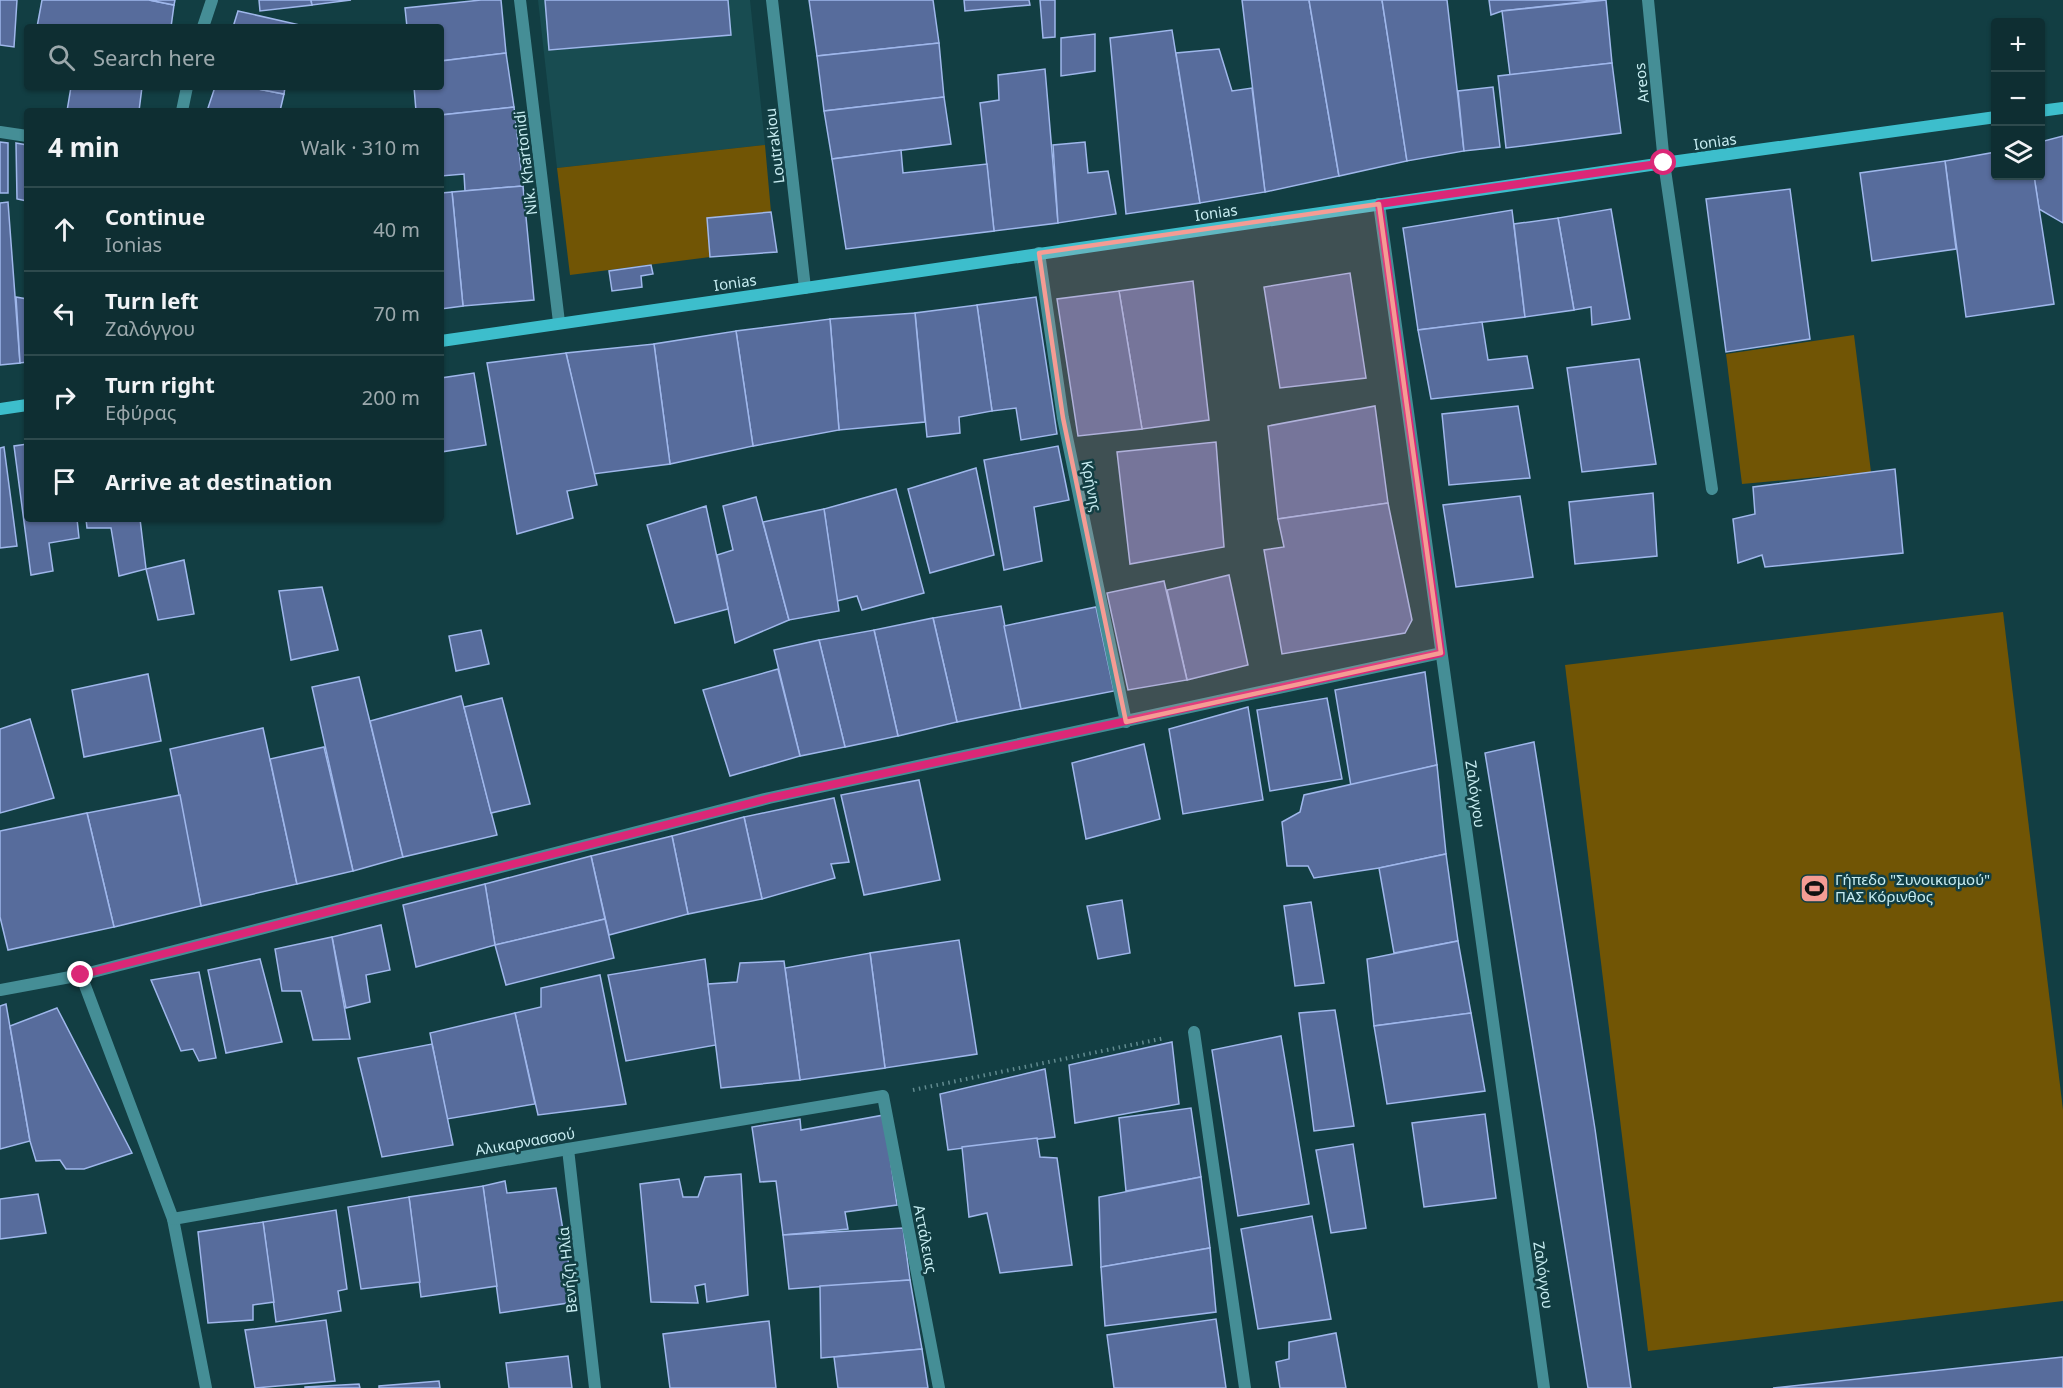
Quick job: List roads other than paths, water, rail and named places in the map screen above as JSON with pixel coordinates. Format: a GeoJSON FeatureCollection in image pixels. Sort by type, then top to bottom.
{"type":"FeatureCollection","features":[{"type":"Feature","properties":{"kind":"street"},"geometry":{"type":"LineString","coordinates":[[204,24],[212,0]]}},
{"type":"Feature","properties":{"kind":"street","name":"Nik. Khartonidi"},"geometry":{"type":"LineString","coordinates":[[520,0],[559,322]]}},
{"type":"Feature","properties":{"kind":"street","name":"Loutrakiou"},"geometry":{"type":"LineString","coordinates":[[772,0],[805,288]]}},
{"type":"Feature","properties":{"kind":"street","name":"Areos"},"geometry":{"type":"LineString","coordinates":[[1648,0],[1664,163],[1712,489]]}},
{"type":"Feature","properties":{"kind":"street"},"geometry":{"type":"LineString","coordinates":[[183,108],[186,90]]}},
{"type":"Feature","properties":{"kind":"street"},"geometry":{"type":"LineString","coordinates":[[2045,110],[2063,108]]}},
{"type":"Feature","properties":{"kind":"street","name":"Ionias"},"geometry":{"type":"LineString","coordinates":[[444,341],[559,322],[1991,118]]}},
{"type":"Feature","properties":{"kind":"street"},"geometry":{"type":"LineString","coordinates":[[0,132],[24,136]]}},
{"type":"Feature","properties":{"kind":"street","name":"Ζαλόγγου"},"geometry":{"type":"LineString","coordinates":[[1379,204],[1544,1388]]}},
{"type":"Feature","properties":{"kind":"street","name":"Κρήνης"},"geometry":{"type":"LineString","coordinates":[[1039,253],[1063,418],[1126,722]]}},
{"type":"Feature","properties":{"kind":"street"},"geometry":{"type":"LineString","coordinates":[[0,409],[24,405]]}},
{"type":"Feature","properties":{"kind":"street"},"geometry":{"type":"LineString","coordinates":[[0,990],[81,975],[770,798],[1441,653]]}},
{"type":"Feature","properties":{"kind":"street"},"geometry":{"type":"LineString","coordinates":[[81,975],[173,1220],[206,1388]]}},
{"type":"Feature","properties":{"kind":"street"},"geometry":{"type":"LineString","coordinates":[[1194,1032],[1245,1388]]}},
{"type":"Feature","properties":{"kind":"street","name":"Αλικαρνασσού"},"geometry":{"type":"LineString","coordinates":[[173,1220],[568,1149],[883,1096]]}},
{"type":"Feature","properties":{"kind":"street","name":"Αττάλειας"},"geometry":{"type":"LineString","coordinates":[[883,1096],[939,1388]]}},
{"type":"Feature","properties":{"kind":"street","name":"Βενήζη Ηλία"},"geometry":{"type":"LineString","coordinates":[[568,1149],[595,1388]]}},
{"type":"Feature","properties":{"kind":"place","name":"Γήπεδο \"Συνοικισμού\" ΠΑΣ Κόρινθος"},"geometry":{"type":"Point","coordinates":[1814,888]}}]}
